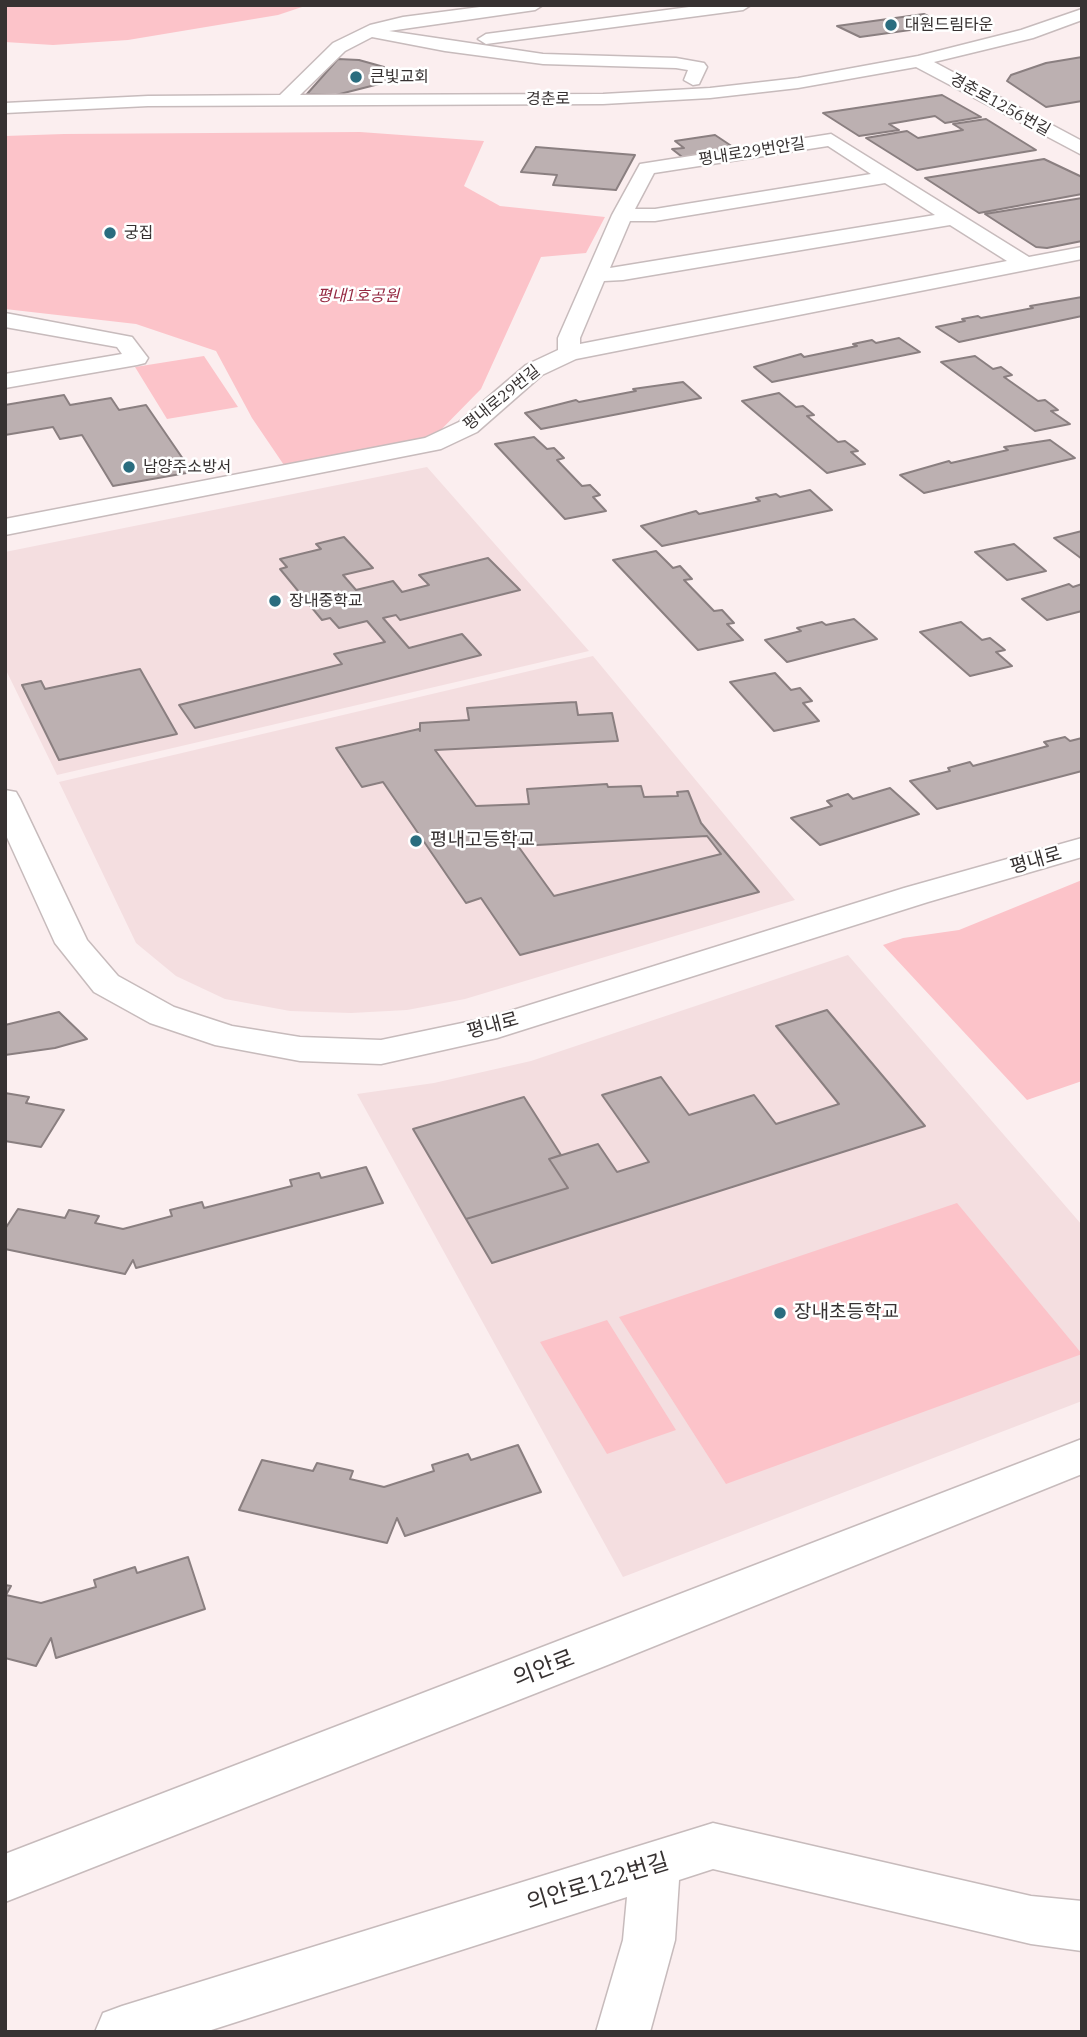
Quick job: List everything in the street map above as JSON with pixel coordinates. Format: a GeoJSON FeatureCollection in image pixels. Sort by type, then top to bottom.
{"type":"FeatureCollection","features":[{"type":"Feature","properties":{"kind":"street"},"geometry":{"type":"LineString","coordinates":[[284,101],[339,47],[370,32],[403,22],[535,5]]}},
{"type":"Feature","properties":{"kind":"street"},"geometry":{"type":"LineString","coordinates":[[437,45],[743,5]]}},
{"type":"Feature","properties":{"kind":"street","name":"경춘로"},"geometry":{"type":"LineString","coordinates":[[5,108],[148,101],[603,99],[736,90],[798,83],[918,61],[1027,34],[1082,14]]}},
{"type":"Feature","properties":{"kind":"street"},"geometry":{"type":"LineString","coordinates":[[370,32],[437,45],[543,59],[676,63],[698,67],[693,80]]}},
{"type":"Feature","properties":{"kind":"street","name":"경춘로"},"geometry":{"type":"LineString","coordinates":[[5,118],[150,113],[328,114],[682,108],[777,99],[941,73],[1037,48],[1082,32]]}},
{"type":"Feature","properties":{"kind":"street","name":"경춘로1256번길"},"geometry":{"type":"LineString","coordinates":[[918,61],[1082,149]]}},
{"type":"Feature","properties":{"kind":"street"},"geometry":{"type":"LineString","coordinates":[[603,99],[606,93],[623,88],[693,80],[736,90]]}},
{"type":"Feature","properties":{"kind":"street","name":"평내로29번안길"},"geometry":{"type":"LineString","coordinates":[[569,353],[569,338],[599,275],[622,215],[647,168],[831,140],[1024,263]]}},
{"type":"Feature","properties":{"kind":"street"},"geometry":{"type":"LineString","coordinates":[[622,215],[655,215],[888,177]]}},
{"type":"Feature","properties":{"kind":"street"},"geometry":{"type":"LineString","coordinates":[[599,275],[623,274],[954,218]]}},
{"type":"Feature","properties":{"kind":"street","name":"평내로29번길"},"geometry":{"type":"LineString","coordinates":[[5,527],[432,444],[468,427],[534,370],[569,353],[1082,253]]}},
{"type":"Feature","properties":{"kind":"street"},"geometry":{"type":"LineString","coordinates":[[5,320],[124,342],[137,358],[7,377]]}},
{"type":"Feature","properties":{"kind":"street","name":"평내로"},"geometry":{"type":"LineString","coordinates":[[5,799],[72,943],[106,984],[162,1015],[227,1037],[300,1049],[381,1052],[497,1027],[916,895],[1082,847]]}},
{"type":"Feature","properties":{"kind":"street","name":"의안로"},"geometry":{"type":"LineString","coordinates":[[5,1878],[575,1657],[1082,1456]]}},
{"type":"Feature","properties":{"kind":"street","name":"의안로122번길"},"geometry":{"type":"LineString","coordinates":[[121,2032],[713,1846],[1031,1920],[1082,1926]]}},
{"type":"Feature","properties":{"kind":"street"},"geometry":{"type":"LineString","coordinates":[[623,2032],[649,1940],[655,1865]]}},
{"type":"Feature","properties":{"kind":"shaded area","name":"장내중학교"},"geometry":{"type":"Polygon","coordinates":[[[427,467],[589,651],[57,775],[5,668],[5,552],[427,467]]]}},
{"type":"Feature","properties":{"kind":"shaded area","name":"평내고등학교"},"geometry":{"type":"Polygon","coordinates":[[[593,656],[795,900],[465,999],[407,1010],[351,1013],[290,1011],[225,999],[176,976],[136,943],[59,782],[593,656]]]}},
{"type":"Feature","properties":{"kind":"shaded area","name":"장내초등학교"},"geometry":{"type":"Polygon","coordinates":[[[848,955],[1082,1225],[1082,1401],[623,1577],[357,1094],[434,1083],[531,1061],[848,955]]]}},
{"type":"Feature","properties":{"kind":"green space"},"geometry":{"type":"Polygon","coordinates":[[[5,5],[308,5],[278,15],[128,40],[53,45],[5,42],[5,5]]]}},
{"type":"Feature","properties":{"kind":"green space","name":"평내1호공원"},"geometry":{"type":"Polygon","coordinates":[[[360,132],[484,141],[464,186],[500,206],[605,217],[586,253],[541,257],[481,389],[430,441],[288,471],[252,418],[216,351],[136,324],[5,309],[5,136],[360,132]]]}},
{"type":"Feature","properties":{"kind":"green space"},"geometry":{"type":"Polygon","coordinates":[[[204,356],[238,407],[167,419],[135,367],[204,356]]]}},
{"type":"Feature","properties":{"kind":"green space"},"geometry":{"type":"Polygon","coordinates":[[[1082,880],[1082,1081],[1027,1100],[883,945],[903,938],[959,930],[1082,880]]]}},
{"type":"Feature","properties":{"kind":"green space"},"geometry":{"type":"Polygon","coordinates":[[[957,1203],[1082,1354],[726,1484],[619,1317],[957,1203]]]}},
{"type":"Feature","properties":{"kind":"green space"},"geometry":{"type":"Polygon","coordinates":[[[607,1320],[676,1430],[607,1454],[540,1342],[607,1320]]]}},
{"type":"Feature","properties":{"kind":"building","name":"대원드림타운"},"geometry":{"type":"Polygon","coordinates":[[[924,14],[946,25],[860,37],[837,26],[924,14]]]}},
{"type":"Feature","properties":{"kind":"building"},"geometry":{"type":"Polygon","coordinates":[[[1082,57],[1082,101],[1046,107],[1007,81],[1011,75],[1046,63],[1082,57]]]}},
{"type":"Feature","properties":{"kind":"building","name":"큰빛교회"},"geometry":{"type":"Polygon","coordinates":[[[338,59],[359,60],[384,67],[383,69],[395,70],[383,83],[336,95],[307,94],[338,59]]]}},
{"type":"Feature","properties":{"kind":"building"},"geometry":{"type":"Polygon","coordinates":[[[942,95],[981,117],[945,123],[935,116],[889,124],[899,130],[859,136],[823,113],[942,95]]]}},
{"type":"Feature","properties":{"kind":"building"},"geometry":{"type":"Polygon","coordinates":[[[986,119],[1036,150],[917,170],[866,138],[907,131],[918,138],[963,130],[953,124],[986,119]]]}},
{"type":"Feature","properties":{"kind":"building"},"geometry":{"type":"Polygon","coordinates":[[[715,135],[739,151],[686,160],[672,149],[684,148],[675,141],[715,135]]]}},
{"type":"Feature","properties":{"kind":"building"},"geometry":{"type":"Polygon","coordinates":[[[536,147],[635,155],[616,190],[553,185],[557,175],[521,172],[536,147]]]}},
{"type":"Feature","properties":{"kind":"building"},"geometry":{"type":"Polygon","coordinates":[[[1044,159],[1082,177],[1082,194],[979,213],[925,178],[1044,159]]]}},
{"type":"Feature","properties":{"kind":"building"},"geometry":{"type":"Polygon","coordinates":[[[1082,198],[1082,241],[1047,248],[1036,247],[985,214],[1082,198]]]}},
{"type":"Feature","properties":{"kind":"building"},"geometry":{"type":"Polygon","coordinates":[[[1082,297],[1082,316],[959,342],[936,327],[965,321],[962,319],[978,316],[981,318],[1082,297]]]}},
{"type":"Feature","properties":{"kind":"building"},"geometry":{"type":"Polygon","coordinates":[[[899,338],[920,352],[772,382],[754,367],[801,354],[804,357],[857,346],[853,344],[872,340],[876,343],[899,338]]]}},
{"type":"Feature","properties":{"kind":"building"},"geometry":{"type":"Polygon","coordinates":[[[975,356],[993,369],[1001,367],[1012,375],[1004,377],[1038,401],[1045,400],[1058,410],[1051,411],[1070,424],[1035,431],[941,362],[975,356]]]}},
{"type":"Feature","properties":{"kind":"building"},"geometry":{"type":"Polygon","coordinates":[[[683,382],[701,398],[541,429],[525,413],[576,400],[579,402],[636,391],[633,389],[683,382]]]}},
{"type":"Feature","properties":{"kind":"building"},"geometry":{"type":"Polygon","coordinates":[[[779,393],[796,407],[803,406],[814,415],[807,416],[838,442],[845,441],[858,451],[851,452],[865,464],[827,473],[742,401],[779,393]]]}},
{"type":"Feature","properties":{"kind":"building"},"geometry":{"type":"Polygon","coordinates":[[[64,395],[70,405],[111,398],[119,410],[146,405],[192,472],[113,486],[82,435],[60,439],[53,427],[5,435],[5,405],[64,395]]]}},
{"type":"Feature","properties":{"kind":"building"},"geometry":{"type":"Polygon","coordinates":[[[534,437],[547,449],[554,448],[564,458],[557,460],[582,486],[590,485],[600,495],[593,497],[606,511],[565,519],[495,444],[534,437]]]}},
{"type":"Feature","properties":{"kind":"building"},"geometry":{"type":"Polygon","coordinates":[[[1050,440],[1075,458],[924,493],[900,475],[949,461],[951,463],[1008,450],[1004,447],[1050,440]]]}},
{"type":"Feature","properties":{"kind":"building"},"geometry":{"type":"Polygon","coordinates":[[[810,490],[832,510],[662,546],[641,526],[696,511],[699,514],[760,501],[756,498],[776,494],[780,497],[810,490]]]}},
{"type":"Feature","properties":{"kind":"building"},"geometry":{"type":"Polygon","coordinates":[[[1082,531],[1082,559],[1054,538],[1082,531]]]}},
{"type":"Feature","properties":{"kind":"building"},"geometry":{"type":"Polygon","coordinates":[[[344,537],[373,568],[343,575],[356,590],[393,581],[402,592],[429,585],[419,575],[488,558],[520,590],[400,620],[396,615],[383,618],[409,648],[462,634],[481,655],[195,728],[179,705],[342,664],[334,654],[385,642],[367,621],[339,628],[330,618],[322,620],[280,569],[287,567],[280,559],[321,549],[316,544],[344,537]]]}},
{"type":"Feature","properties":{"kind":"building"},"geometry":{"type":"Polygon","coordinates":[[[1014,544],[1046,571],[1007,580],[975,552],[1014,544]]]}},
{"type":"Feature","properties":{"kind":"building"},"geometry":{"type":"Polygon","coordinates":[[[656,551],[673,568],[680,566],[692,579],[684,580],[714,611],[722,610],[734,623],[727,624],[743,640],[698,650],[613,560],[656,551]]]}},
{"type":"Feature","properties":{"kind":"building"},"geometry":{"type":"Polygon","coordinates":[[[1069,584],[1073,587],[1082,584],[1082,611],[1047,620],[1022,599],[1069,584]]]}},
{"type":"Feature","properties":{"kind":"building"},"geometry":{"type":"Polygon","coordinates":[[[854,619],[877,639],[787,662],[765,640],[801,631],[797,628],[822,622],[826,625],[854,619]]]}},
{"type":"Feature","properties":{"kind":"building"},"geometry":{"type":"Polygon","coordinates":[[[961,622],[982,640],[990,638],[1005,650],[996,652],[1012,666],[970,676],[920,632],[961,622]]]}},
{"type":"Feature","properties":{"kind":"building"},"geometry":{"type":"Polygon","coordinates":[[[140,669],[177,734],[59,760],[22,685],[41,681],[45,689],[140,669]]]}},
{"type":"Feature","properties":{"kind":"building"},"geometry":{"type":"Polygon","coordinates":[[[775,673],[791,690],[800,688],[812,701],[803,703],[819,721],[774,731],[730,682],[775,673]]]}},
{"type":"Feature","properties":{"kind":"building"},"geometry":{"type":"Polygon","coordinates":[[[576,702],[578,715],[612,713],[618,741],[435,750],[476,806],[529,804],[527,789],[607,784],[608,787],[641,786],[644,797],[678,796],[677,792],[688,791],[701,823],[759,892],[520,955],[481,898],[466,903],[383,782],[362,787],[336,748],[419,729],[420,731],[420,723],[469,720],[467,708],[576,702]],[[707,836],[518,846],[554,896],[721,854],[707,836]]]}},
{"type":"Feature","properties":{"kind":"building"},"geometry":{"type":"Polygon","coordinates":[[[1065,737],[1070,741],[1082,738],[1082,771],[937,809],[910,781],[950,771],[948,768],[970,762],[973,766],[1048,746],[1044,742],[1065,737]]]}},
{"type":"Feature","properties":{"kind":"building"},"geometry":{"type":"Polygon","coordinates":[[[890,788],[919,814],[820,845],[791,818],[832,806],[827,801],[848,794],[853,799],[890,788]]]}},
{"type":"Feature","properties":{"kind":"building"},"geometry":{"type":"Polygon","coordinates":[[[827,1010],[925,1126],[492,1263],[466,1219],[568,1188],[549,1159],[598,1144],[617,1172],[649,1162],[602,1095],[661,1077],[689,1115],[754,1095],[776,1124],[839,1104],[776,1026],[827,1010]]]}},
{"type":"Feature","properties":{"kind":"building"},"geometry":{"type":"Polygon","coordinates":[[[59,1012],[87,1039],[55,1048],[5,1055],[5,1025],[59,1012]]]}},
{"type":"Feature","properties":{"kind":"building"},"geometry":{"type":"Polygon","coordinates":[[[5,1093],[29,1097],[26,1103],[64,1110],[41,1147],[5,1141],[5,1093]]]}},
{"type":"Feature","properties":{"kind":"building"},"geometry":{"type":"Polygon","coordinates":[[[524,1097],[561,1155],[549,1159],[568,1188],[466,1219],[413,1129],[524,1097]]]}},
{"type":"Feature","properties":{"kind":"building"},"geometry":{"type":"Polygon","coordinates":[[[366,1167],[383,1203],[136,1268],[133,1260],[125,1274],[5,1249],[5,1229],[18,1209],[65,1218],[69,1210],[99,1216],[95,1223],[123,1229],[172,1216],[170,1210],[202,1202],[204,1208],[292,1186],[290,1180],[319,1173],[321,1178],[366,1167]]]}},
{"type":"Feature","properties":{"kind":"building"},"geometry":{"type":"Polygon","coordinates":[[[518,1445],[541,1492],[405,1536],[397,1518],[387,1543],[239,1510],[262,1460],[313,1471],[317,1463],[353,1471],[350,1479],[384,1487],[434,1471],[432,1465],[468,1454],[471,1460],[518,1445]]]}},
{"type":"Feature","properties":{"kind":"building"},"geometry":{"type":"Polygon","coordinates":[[[188,1557],[205,1609],[56,1658],[51,1638],[36,1666],[5,1658],[5,1585],[11,1586],[6,1595],[41,1603],[96,1587],[94,1580],[135,1567],[137,1573],[188,1557]]]}},
{"type":"Feature","properties":{"kind":"place","name":"대원드림타운"},"geometry":{"type":"Point","coordinates":[891,25]}},
{"type":"Feature","properties":{"kind":"place","name":"큰빛교회"},"geometry":{"type":"Point","coordinates":[356,77]}},
{"type":"Feature","properties":{"kind":"place","name":"궁집"},"geometry":{"type":"Point","coordinates":[110,233]}},
{"type":"Feature","properties":{"kind":"place","name":"남양주소방서"},"geometry":{"type":"Point","coordinates":[129,467]}},
{"type":"Feature","properties":{"kind":"place","name":"장내중학교"},"geometry":{"type":"Point","coordinates":[275,601]}},
{"type":"Feature","properties":{"kind":"place","name":"평내고등학교"},"geometry":{"type":"Point","coordinates":[416,841]}},
{"type":"Feature","properties":{"kind":"place","name":"장내초등학교"},"geometry":{"type":"Point","coordinates":[780,1313]}}]}
